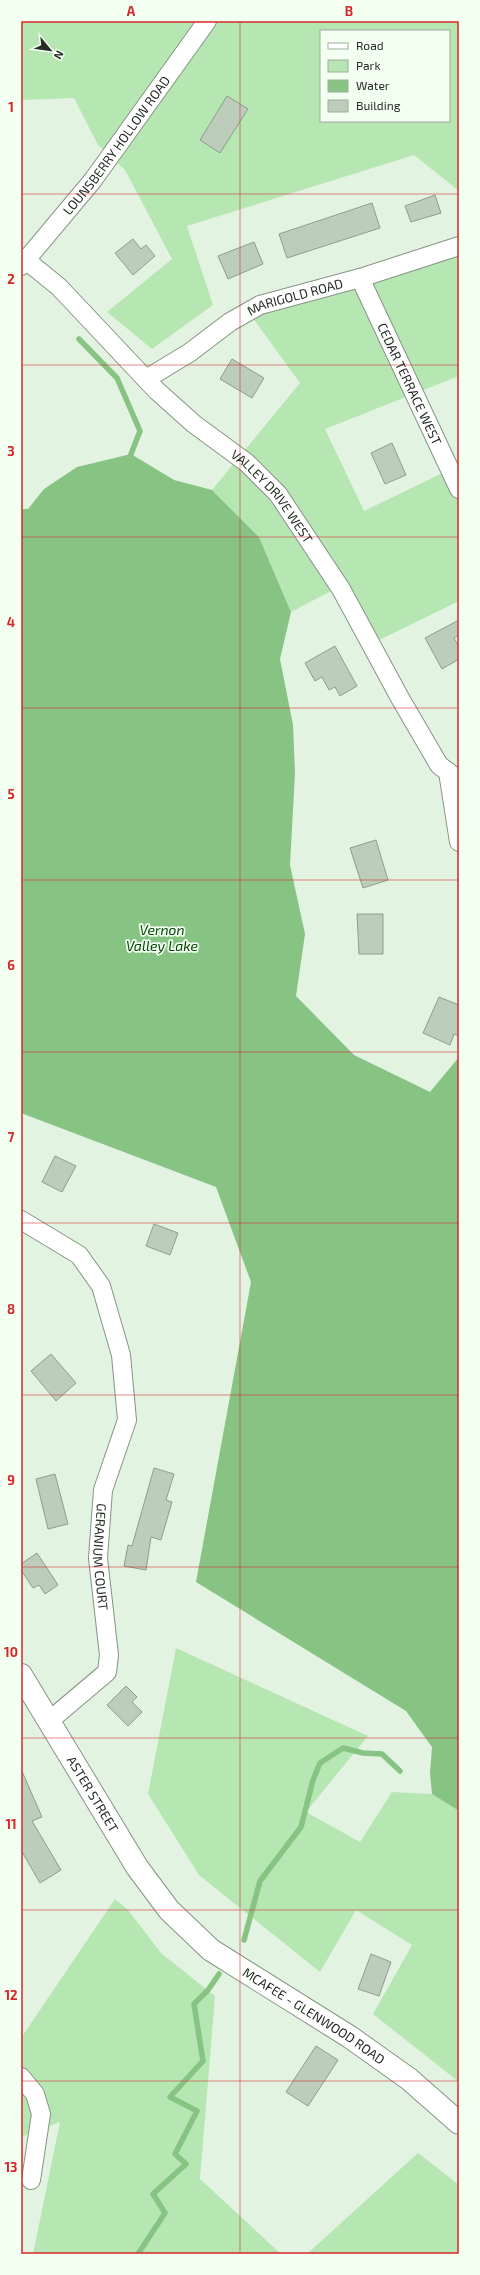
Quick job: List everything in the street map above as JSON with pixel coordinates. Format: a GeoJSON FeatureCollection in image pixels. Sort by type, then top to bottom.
{"type":"FeatureCollection","features":[{"type":"Feature","properties":{"kind":"street","name":"LOUNSBERRY HOLLOW ROAD"},"geometry":{"type":"LineString","coordinates":[[24,263],[93,180],[207,21]]}},
{"type":"Feature","properties":{"kind":"street","name":"MARIGOLD ROAD"},"geometry":{"type":"LineString","coordinates":[[146,379],[189,353],[230,322],[260,306],[360,278],[459,246]]}},
{"type":"Feature","properties":{"kind":"street","name":"VALLEY DRIVE WEST"},"geometry":{"type":"LineString","coordinates":[[24,263],[59,287],[146,379],[194,424],[247,463],[278,494],[340,589],[439,765],[454,775]]}},
{"type":"Feature","properties":{"kind":"street","name":"CEDAR TERRACE WEST"},"geometry":{"type":"LineString","coordinates":[[360,278],[459,489]]}},
{"type":"Feature","properties":{"kind":"street"},"geometry":{"type":"LineString","coordinates":[[454,775],[459,842]]}},
{"type":"Feature","properties":{"kind":"street","name":"GERANIUM COURT"},"geometry":{"type":"LineString","coordinates":[[21,1220],[78,1254],[101,1286],[121,1355],[127,1420],[103,1490],[98,1558],[109,1654],[107,1672],[49,1721]]}},
{"type":"Feature","properties":{"kind":"street","name":"ASTER STREET"},"geometry":{"type":"LineString","coordinates":[[21,1675],[137,1867],[169,1910]]}},
{"type":"Feature","properties":{"kind":"street","name":"MCAFEE - GLENWOOD ROAD"},"geometry":{"type":"LineString","coordinates":[[169,1910],[211,1950],[350,2037],[409,2079],[459,2123]]}},
{"type":"Feature","properties":{"kind":"street"},"geometry":{"type":"LineString","coordinates":[[21,2077],[35,2094],[41,2114],[31,2180]]}},
{"type":"Feature","properties":{"kind":"green space"},"geometry":{"type":"Polygon","coordinates":[[[21,21],[459,21],[459,191],[414,155],[187,226],[213,305],[152,349],[107,312],[172,259],[125,170],[98,145],[74,98],[21,100],[21,21]]]}},
{"type":"Feature","properties":{"kind":"green space"},"geometry":{"type":"Polygon","coordinates":[[[459,248],[459,376],[325,429],[364,511],[455,467],[459,474],[459,601],[369,645],[335,589],[291,612],[259,537],[212,490],[300,383],[250,314],[459,248]]]}},
{"type":"Feature","properties":{"kind":"green space"},"geometry":{"type":"Polygon","coordinates":[[[176,1648],[368,1736],[306,1812],[360,1842],[392,1792],[432,1794],[459,1811],[459,2082],[373,2014],[412,1945],[356,1910],[320,1972],[199,1875],[148,1794],[176,1648]]]}},
{"type":"Feature","properties":{"kind":"green space"},"geometry":{"type":"Polygon","coordinates":[[[115,1899],[128,1910],[161,1953],[215,1996],[200,2179],[281,2254],[33,2254],[60,2122],[21,2137],[21,2038],[115,1899]]]}},
{"type":"Feature","properties":{"kind":"green space"},"geometry":{"type":"Polygon","coordinates":[[[418,2153],[459,2185],[459,2254],[307,2254],[418,2153]]]}},
{"type":"Feature","properties":{"kind":"water","name":"Vernon Valley Lake"},"geometry":{"type":"Polygon","coordinates":[[[131,454],[174,480],[212,490],[259,537],[291,612],[280,659],[293,725],[295,773],[290,865],[305,934],[296,996],[354,1055],[430,1092],[459,1057],[459,1811],[432,1794],[430,1773],[432,1747],[406,1711],[196,1582],[251,1282],[216,1187],[21,1113],[21,509],[28,509],[44,489],[77,467],[131,454]]]}},
{"type":"Feature","properties":{"kind":"building"},"geometry":{"type":"Polygon","coordinates":[[[227,96],[248,109],[220,153],[200,140],[227,96]]]}},
{"type":"Feature","properties":{"kind":"building"},"geometry":{"type":"Polygon","coordinates":[[[435,195],[441,213],[411,222],[405,206],[435,195]]]}},
{"type":"Feature","properties":{"kind":"building"},"geometry":{"type":"Polygon","coordinates":[[[372,203],[380,228],[287,258],[279,234],[372,203]]]}},
{"type":"Feature","properties":{"kind":"building"},"geometry":{"type":"Polygon","coordinates":[[[133,239],[141,249],[146,245],[155,256],[133,275],[115,253],[133,239]]]}},
{"type":"Feature","properties":{"kind":"building"},"geometry":{"type":"Polygon","coordinates":[[[254,242],[263,264],[228,279],[218,256],[254,242]]]}},
{"type":"Feature","properties":{"kind":"building"},"geometry":{"type":"Polygon","coordinates":[[[232,359],[264,378],[252,398],[220,379],[232,359]]]}},
{"type":"Feature","properties":{"kind":"building"},"geometry":{"type":"Polygon","coordinates":[[[392,443],[406,475],[385,484],[371,453],[392,443]]]}},
{"type":"Feature","properties":{"kind":"building"},"geometry":{"type":"Polygon","coordinates":[[[459,620],[459,635],[454,638],[459,647],[459,659],[442,669],[425,638],[459,620]]]}},
{"type":"Feature","properties":{"kind":"building"},"geometry":{"type":"Polygon","coordinates":[[[335,646],[357,686],[340,696],[335,687],[329,690],[322,677],[315,681],[305,663],[335,646]]]}},
{"type":"Feature","properties":{"kind":"building"},"geometry":{"type":"Polygon","coordinates":[[[376,840],[388,880],[363,888],[350,848],[376,840]]]}},
{"type":"Feature","properties":{"kind":"building"},"geometry":{"type":"Polygon","coordinates":[[[357,914],[383,914],[383,954],[359,954],[357,914]]]}},
{"type":"Feature","properties":{"kind":"building"},"geometry":{"type":"Polygon","coordinates":[[[439,997],[459,1005],[459,1036],[454,1034],[450,1045],[423,1033],[439,997]]]}},
{"type":"Feature","properties":{"kind":"building"},"geometry":{"type":"Polygon","coordinates":[[[55,1156],[76,1166],[62,1192],[42,1182],[55,1156]]]}},
{"type":"Feature","properties":{"kind":"building"},"geometry":{"type":"Polygon","coordinates":[[[154,1224],[178,1233],[170,1255],[146,1246],[154,1224]]]}},
{"type":"Feature","properties":{"kind":"building"},"geometry":{"type":"Polygon","coordinates":[[[51,1354],[76,1383],[56,1401],[31,1371],[51,1354]]]}},
{"type":"Feature","properties":{"kind":"building"},"geometry":{"type":"Polygon","coordinates":[[[154,1468],[174,1474],[166,1500],[172,1502],[161,1540],[151,1537],[146,1570],[124,1566],[128,1545],[132,1546],[154,1468]]]}},
{"type":"Feature","properties":{"kind":"building"},"geometry":{"type":"Polygon","coordinates":[[[55,1474],[68,1524],[48,1529],[36,1479],[55,1474]]]}},
{"type":"Feature","properties":{"kind":"building"},"geometry":{"type":"Polygon","coordinates":[[[37,1553],[58,1585],[45,1594],[39,1585],[33,1588],[21,1570],[21,1564],[37,1553]]]}},
{"type":"Feature","properties":{"kind":"building"},"geometry":{"type":"Polygon","coordinates":[[[126,1686],[137,1697],[132,1702],[142,1712],[128,1726],[107,1705],[126,1686]]]}},
{"type":"Feature","properties":{"kind":"building"},"geometry":{"type":"Polygon","coordinates":[[[21,1769],[42,1817],[32,1821],[61,1870],[40,1883],[21,1850],[21,1769]]]}},
{"type":"Feature","properties":{"kind":"building"},"geometry":{"type":"Polygon","coordinates":[[[371,1954],[391,1962],[379,1996],[358,1989],[371,1954]]]}},
{"type":"Feature","properties":{"kind":"building"},"geometry":{"type":"Polygon","coordinates":[[[316,2046],[338,2060],[308,2106],[286,2092],[316,2046]]]}},
{"type":"Feature","properties":{"kind":"waterway"},"geometry":{"type":"LineString","coordinates":[[79,339],[117,378],[140,431],[131,454]]}},
{"type":"Feature","properties":{"kind":"waterway"},"geometry":{"type":"LineString","coordinates":[[244,1940],[260,1881],[301,1827],[313,1780],[320,1763],[343,1748],[363,1753],[382,1754],[400,1771]]}},
{"type":"Feature","properties":{"kind":"waterway"},"geometry":{"type":"LineString","coordinates":[[138,2254],[165,2213],[153,2194],[186,2164],[175,2154],[197,2111],[170,2097],[203,2061],[194,2004],[208,1990],[219,1974]]}}]}
